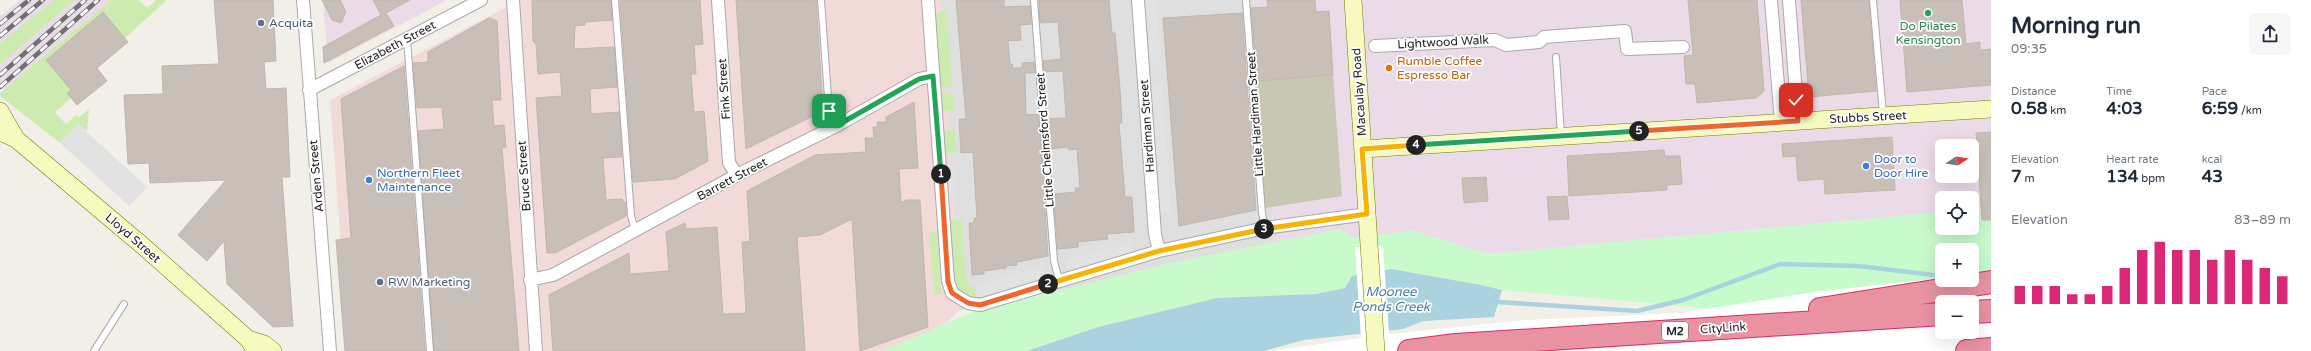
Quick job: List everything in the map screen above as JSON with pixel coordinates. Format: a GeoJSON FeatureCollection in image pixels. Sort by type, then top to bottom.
{"type":"FeatureCollection","features":[{"type":"Feature","properties":{"kind":"highway"},"geometry":{"type":"LineString","coordinates":[[1667,331],[1991,282]]}},
{"type":"Feature","properties":{"kind":"highway"},"geometry":{"type":"LineString","coordinates":[[1979,312],[1991,311]]}},
{"type":"Feature","properties":{"kind":"highway","name":"CityLink"},"geometry":{"type":"LineString","coordinates":[[1409,351],[1456,345],[1935,314]]}},
{"type":"Feature","properties":{"kind":"highway"},"geometry":{"type":"LineString","coordinates":[[1967,351],[1991,349]]}},
{"type":"Feature","properties":{"kind":"street","name":"Arden Street"},"geometry":{"type":"LineString","coordinates":[[303,0],[330,351]]}},
{"type":"Feature","properties":{"kind":"street","name":"Elizabeth Street"},"geometry":{"type":"LineString","coordinates":[[309,90],[480,0]]}},
{"type":"Feature","properties":{"kind":"street","name":"Bruce Street"},"geometry":{"type":"LineString","coordinates":[[513,0],[530,280],[536,351]]}},
{"type":"Feature","properties":{"kind":"street","name":"Fink Street"},"geometry":{"type":"LineString","coordinates":[[718,0],[730,163],[737,175]]}},
{"type":"Feature","properties":{"kind":"street"},"geometry":{"type":"LineString","coordinates":[[928,0],[948,282],[952,293],[968,303],[980,305],[1159,251],[1265,228],[1367,214]]}},
{"type":"Feature","properties":{"kind":"street","name":"Hardiman Street"},"geometry":{"type":"LineString","coordinates":[[1138,0],[1155,234],[1159,251]]}},
{"type":"Feature","properties":{"kind":"street","name":"Macaulay Road"},"geometry":{"type":"LineString","coordinates":[[1353,0],[1376,351]]}},
{"type":"Feature","properties":{"kind":"street"},"geometry":{"type":"LineString","coordinates":[[1771,0],[1790,121]]}},
{"type":"Feature","properties":{"kind":"street"},"geometry":{"type":"LineString","coordinates":[[1789,0],[1790,121]]}},
{"type":"Feature","properties":{"kind":"street","name":"Lightwood Walk"},"geometry":{"type":"LineString","coordinates":[[1375,46],[1495,40],[1506,45],[1539,42],[1544,37],[1625,31],[1627,49],[1683,47]]}},
{"type":"Feature","properties":{"kind":"street","name":"Barrett Street"},"geometry":{"type":"LineString","coordinates":[[530,280],[553,275],[737,175],[838,125],[919,79],[933,76]]}},
{"type":"Feature","properties":{"kind":"street","name":"Stubbs Street"},"geometry":{"type":"LineString","coordinates":[[1362,149],[1991,109]]}},
{"type":"Feature","properties":{"kind":"street","name":"Lloyd Street"},"geometry":{"type":"LineString","coordinates":[[0,111],[16,139]]}},
{"type":"Feature","properties":{"kind":"street"},"geometry":{"type":"LineString","coordinates":[[0,125],[16,139]]}},
{"type":"Feature","properties":{"kind":"street","name":"Lloyd Street"},"geometry":{"type":"LineString","coordinates":[[0,132],[16,139],[252,345],[264,344],[273,351]]}},
{"type":"Feature","properties":{"kind":"lane"},"geometry":{"type":"LineString","coordinates":[[615,0],[631,216],[635,230]]}},
{"type":"Feature","properties":{"kind":"lane"},"geometry":{"type":"LineString","coordinates":[[821,0],[829,111],[838,125]]}},
{"type":"Feature","properties":{"kind":"lane","name":"Little Chelmsford Street"},"geometry":{"type":"LineString","coordinates":[[1034,0],[1054,261],[1059,280]]}},
{"type":"Feature","properties":{"kind":"lane","name":"Little Hardiman Street"},"geometry":{"type":"LineString","coordinates":[[1246,0],[1262,213],[1265,228]]}},
{"type":"Feature","properties":{"kind":"lane"},"geometry":{"type":"LineString","coordinates":[[1873,0],[1883,116]]}},
{"type":"Feature","properties":{"kind":"lane"},"geometry":{"type":"LineString","coordinates":[[407,39],[430,351]]}},
{"type":"Feature","properties":{"kind":"lane"},"geometry":{"type":"LineString","coordinates":[[1556,57],[1561,136]]}},
{"type":"Feature","properties":{"kind":"lane"},"geometry":{"type":"LineString","coordinates":[[94,351],[124,304]]}},
{"type":"Feature","properties":{"kind":"shaded area"},"geometry":{"type":"Polygon","coordinates":[[[20,0],[54,0],[0,43],[0,16],[20,0]]]}},
{"type":"Feature","properties":{"kind":"shaded area"},"geometry":{"type":"Polygon","coordinates":[[[75,0],[111,0],[5,91],[0,86],[0,65],[75,0]]]}},
{"type":"Feature","properties":{"kind":"shaded area"},"geometry":{"type":"Polygon","coordinates":[[[323,0],[447,0],[328,63],[323,0]]]}},
{"type":"Feature","properties":{"kind":"shaded area"},"geometry":{"type":"Polygon","coordinates":[[[520,0],[940,0],[960,310],[946,323],[889,351],[349,351],[330,100],[520,0]]]}},
{"type":"Feature","properties":{"kind":"shaded area"},"geometry":{"type":"Polygon","coordinates":[[[940,0],[1256,0],[1275,250],[960,310],[940,0]]]}},
{"type":"Feature","properties":{"kind":"shaded area"},"geometry":{"type":"Polygon","coordinates":[[[1145,0],[1156,0],[1161,64],[1150,64],[1145,0]]]}},
{"type":"Feature","properties":{"kind":"shaded area"},"geometry":{"type":"Polygon","coordinates":[[[1256,0],[1991,0],[1991,208],[1979,209],[1979,191],[1935,191],[1935,213],[1487,254],[1414,231],[1275,250],[1256,0]]]}},
{"type":"Feature","properties":{"kind":"shaded area"},"geometry":{"type":"Polygon","coordinates":[[[1333,75],[1342,196],[1265,208],[1256,81],[1333,75]]]}},
{"type":"Feature","properties":{"kind":"shaded area"},"geometry":{"type":"Polygon","coordinates":[[[1162,86],[1171,212],[1160,213],[1151,87],[1162,86]]]}},
{"type":"Feature","properties":{"kind":"shaded area"},"geometry":{"type":"Polygon","coordinates":[[[78,124],[147,187],[129,206],[60,143],[78,124]]]}},
{"type":"Feature","properties":{"kind":"shaded area"},"geometry":{"type":"Polygon","coordinates":[[[945,167],[955,167],[956,197],[946,197],[945,167]]]}},
{"type":"Feature","properties":{"kind":"shaded area"},"geometry":{"type":"Polygon","coordinates":[[[1130,243],[1133,253],[1068,270],[1066,260],[1130,243]]]}},
{"type":"Feature","properties":{"kind":"shaded area"},"geometry":{"type":"Polygon","coordinates":[[[1042,266],[1045,277],[979,297],[975,287],[1042,266]]]}},
{"type":"Feature","properties":{"kind":"green space"},"geometry":{"type":"Polygon","coordinates":[[[54,0],[75,0],[0,65],[0,43],[54,0]]]}},
{"type":"Feature","properties":{"kind":"green space"},"geometry":{"type":"Polygon","coordinates":[[[111,0],[139,0],[147,8],[156,0],[167,0],[125,38],[103,12],[46,59],[71,90],[67,93],[71,98],[55,112],[66,124],[76,115],[79,117],[89,109],[87,131],[78,124],[60,143],[0,96],[0,93],[111,0]]]}},
{"type":"Feature","properties":{"kind":"green space"},"geometry":{"type":"Polygon","coordinates":[[[947,10],[952,88],[939,88],[934,17],[940,11],[947,10]]]}},
{"type":"Feature","properties":{"kind":"green space"},"geometry":{"type":"Polygon","coordinates":[[[953,93],[954,111],[944,111],[941,108],[940,94],[953,93]]]}},
{"type":"Feature","properties":{"kind":"green space"},"geometry":{"type":"Polygon","coordinates":[[[955,129],[957,152],[947,154],[944,151],[943,131],[955,129]]]}},
{"type":"Feature","properties":{"kind":"green space"},"geometry":{"type":"Polygon","coordinates":[[[1991,208],[1991,294],[1935,295],[1935,298],[1750,312],[1502,290],[1392,269],[1345,288],[1316,294],[1217,298],[1098,327],[1027,351],[882,351],[973,312],[1170,263],[1340,229],[1352,237],[1414,231],[1487,254],[1935,213],[1935,235],[1979,235],[1979,209],[1991,208]]]}},
{"type":"Feature","properties":{"kind":"green space"},"geometry":{"type":"Polygon","coordinates":[[[962,219],[966,277],[970,287],[975,287],[976,297],[968,295],[956,288],[952,281],[948,221],[962,219]]]}},
{"type":"Feature","properties":{"kind":"green space"},"geometry":{"type":"Polygon","coordinates":[[[937,231],[941,294],[934,295],[929,232],[937,231]]]}},
{"type":"Feature","properties":{"kind":"water","name":"Moonee Ponds Creek"},"geometry":{"type":"Polygon","coordinates":[[[1392,269],[1502,290],[1494,317],[1423,321],[1403,329],[1304,340],[1264,351],[1027,351],[1098,327],[1217,298],[1316,294],[1345,288],[1352,276],[1392,269]]]}},
{"type":"Feature","properties":{"kind":"pier"},"geometry":{"type":"Polygon","coordinates":[[[1383,246],[1389,334],[1527,320],[1682,313],[1814,292],[1935,279],[1935,287],[1979,287],[1979,273],[1991,271],[1991,351],[1272,351],[1361,338],[1355,247],[1383,246]]]}},
{"type":"Feature","properties":{"kind":"building"},"geometry":{"type":"Polygon","coordinates":[[[214,0],[273,0],[276,61],[264,62],[266,89],[286,88],[290,177],[282,177],[293,326],[273,327],[227,284],[224,241],[207,261],[178,235],[226,180],[150,183],[149,163],[128,164],[124,95],[163,94],[162,66],[219,64],[214,0]]]}},
{"type":"Feature","properties":{"kind":"building"},"geometry":{"type":"Polygon","coordinates":[[[322,0],[340,0],[346,12],[341,23],[332,20],[322,0]]]}},
{"type":"Feature","properties":{"kind":"building"},"geometry":{"type":"Polygon","coordinates":[[[373,0],[410,0],[386,13],[394,26],[324,63],[323,47],[381,15],[373,0]]]}},
{"type":"Feature","properties":{"kind":"building"},"geometry":{"type":"Polygon","coordinates":[[[532,0],[611,0],[612,20],[585,22],[585,25],[575,26],[574,49],[614,47],[617,87],[590,89],[591,114],[619,112],[622,157],[603,158],[606,200],[622,199],[625,202],[626,216],[555,253],[547,253],[536,98],[562,96],[560,72],[538,74],[536,44],[533,41],[532,0]]]}},
{"type":"Feature","properties":{"kind":"building"},"geometry":{"type":"Polygon","coordinates":[[[620,0],[700,0],[703,44],[694,45],[696,74],[691,74],[694,112],[704,111],[708,161],[675,179],[633,182],[620,0]]]}},
{"type":"Feature","properties":{"kind":"building"},"geometry":{"type":"Polygon","coordinates":[[[736,0],[816,0],[823,111],[746,149],[736,0]]]}},
{"type":"Feature","properties":{"kind":"building"},"geometry":{"type":"Polygon","coordinates":[[[956,0],[1004,0],[1004,7],[1030,6],[1031,24],[1020,25],[1021,40],[1008,41],[1010,64],[1012,64],[1013,68],[1022,68],[1022,63],[1034,62],[1035,73],[1025,73],[1026,115],[1038,114],[1039,120],[1048,256],[1017,262],[1017,265],[1006,266],[1006,268],[984,271],[984,274],[972,275],[969,223],[973,223],[975,218],[977,218],[973,152],[961,153],[959,119],[966,119],[956,0]]]}},
{"type":"Feature","properties":{"kind":"building"},"geometry":{"type":"Polygon","coordinates":[[[1039,0],[1109,0],[1112,33],[1115,33],[1120,89],[1122,123],[1119,123],[1125,197],[1132,197],[1134,232],[1107,234],[1108,239],[1078,242],[1078,247],[1058,249],[1053,194],[1076,192],[1075,188],[1080,188],[1077,149],[1069,150],[1068,147],[1050,149],[1048,119],[1066,118],[1063,71],[1044,72],[1043,61],[1061,59],[1058,22],[1040,23],[1039,0]]]}},
{"type":"Feature","properties":{"kind":"building"},"geometry":{"type":"Polygon","coordinates":[[[1267,0],[1315,0],[1316,12],[1329,11],[1333,75],[1257,81],[1251,8],[1268,7],[1267,0]]]}},
{"type":"Feature","properties":{"kind":"building"},"geometry":{"type":"Polygon","coordinates":[[[1688,0],[1757,0],[1764,91],[1756,98],[1697,103],[1695,84],[1686,84],[1684,56],[1693,55],[1688,0]]]}},
{"type":"Feature","properties":{"kind":"building"},"geometry":{"type":"Polygon","coordinates":[[[1801,0],[1869,0],[1876,91],[1809,97],[1801,0]]]}},
{"type":"Feature","properties":{"kind":"building"},"geometry":{"type":"Polygon","coordinates":[[[1900,0],[1962,0],[1966,44],[1980,42],[1980,50],[1991,49],[1991,85],[1907,92],[1900,0]]]}},
{"type":"Feature","properties":{"kind":"building"},"geometry":{"type":"Polygon","coordinates":[[[103,12],[128,42],[97,68],[107,81],[77,105],[67,93],[71,90],[46,60],[103,12]]]}},
{"type":"Feature","properties":{"kind":"building"},"geometry":{"type":"Polygon","coordinates":[[[1242,13],[1256,210],[1179,226],[1163,18],[1242,13]]]}},
{"type":"Feature","properties":{"kind":"building"},"geometry":{"type":"Polygon","coordinates":[[[489,18],[497,21],[501,100],[492,100],[494,126],[504,125],[506,147],[502,148],[519,351],[434,351],[418,131],[444,129],[442,107],[417,108],[413,63],[428,62],[428,52],[489,18]]]}},
{"type":"Feature","properties":{"kind":"building"},"geometry":{"type":"Polygon","coordinates":[[[404,66],[425,351],[345,351],[336,240],[351,238],[341,99],[404,66]]]}},
{"type":"Feature","properties":{"kind":"building"},"geometry":{"type":"Polygon","coordinates":[[[914,102],[918,168],[899,169],[901,203],[906,200],[920,200],[928,327],[860,351],[852,219],[820,235],[797,237],[805,351],[553,351],[549,295],[629,253],[630,274],[669,271],[666,232],[685,223],[686,229],[717,227],[723,314],[746,313],[742,242],[750,241],[747,191],[815,155],[866,152],[865,138],[874,138],[873,127],[878,127],[877,122],[886,122],[886,117],[914,102]]]}},
{"type":"Feature","properties":{"kind":"building"},"geometry":{"type":"Polygon","coordinates":[[[1991,132],[1991,220],[1982,220],[1979,176],[1979,139],[1976,139],[1976,133],[1991,132]]]}},
{"type":"Feature","properties":{"kind":"building"},"geometry":{"type":"Polygon","coordinates":[[[1892,137],[1895,190],[1825,194],[1824,179],[1798,181],[1796,156],[1783,157],[1782,144],[1892,137]]]}},
{"type":"Feature","properties":{"kind":"building"},"geometry":{"type":"Polygon","coordinates":[[[1664,150],[1665,156],[1680,156],[1682,184],[1667,185],[1667,190],[1569,196],[1567,156],[1664,150]]]}},
{"type":"Feature","properties":{"kind":"building"},"geometry":{"type":"Polygon","coordinates":[[[1486,177],[1488,201],[1464,203],[1462,178],[1486,177]]]}},
{"type":"Feature","properties":{"kind":"building"},"geometry":{"type":"Polygon","coordinates":[[[1567,196],[1569,219],[1549,220],[1547,197],[1567,196]]]}},
{"type":"Feature","properties":{"kind":"waterway","name":"Moonee Ponds Creek"},"geometry":{"type":"LineString","coordinates":[[1498,302],[1637,311],[1683,300],[1780,264],[1858,266],[1935,275]]}},
{"type":"Feature","properties":{"kind":"railway"},"geometry":{"type":"LineString","coordinates":[[0,24],[29,0]]}},
{"type":"Feature","properties":{"kind":"railway"},"geometry":{"type":"LineString","coordinates":[[0,36],[43,0]]}},
{"type":"Feature","properties":{"kind":"railway"},"geometry":{"type":"LineString","coordinates":[[0,75],[85,0]]}},
{"type":"Feature","properties":{"kind":"railway"},"geometry":{"type":"LineString","coordinates":[[0,87],[98,0]]}},
{"type":"Feature","properties":{"kind":"place","name":"Do Pilates Kensington"},"geometry":{"type":"Point","coordinates":[1928,13]}},
{"type":"Feature","properties":{"kind":"place","name":"Acquita"},"geometry":{"type":"Point","coordinates":[261,23]}},
{"type":"Feature","properties":{"kind":"place","name":"Rumble Coffee Espresso Bar"},"geometry":{"type":"Point","coordinates":[1389,68]}},
{"type":"Feature","properties":{"kind":"place","name":"Door to Door Hire"},"geometry":{"type":"Point","coordinates":[1866,166]}},
{"type":"Feature","properties":{"kind":"place","name":"Northern Fleet Maintenance"},"geometry":{"type":"Point","coordinates":[369,180]}},
{"type":"Feature","properties":{"kind":"place","name":"RW Marketing"},"geometry":{"type":"Point","coordinates":[380,282]}},
{"type":"Feature","properties":{"kind":"route"},"geometry":{"type":"LineString","coordinates":[[829,111],[838,125],[919,79],[933,76],[948,282],[952,293],[960,299],[968,303],[980,305],[1159,251],[1265,228],[1349,215],[1367,214],[1362,149],[1452,142],[1798,121],[1796,100]]}}]}
